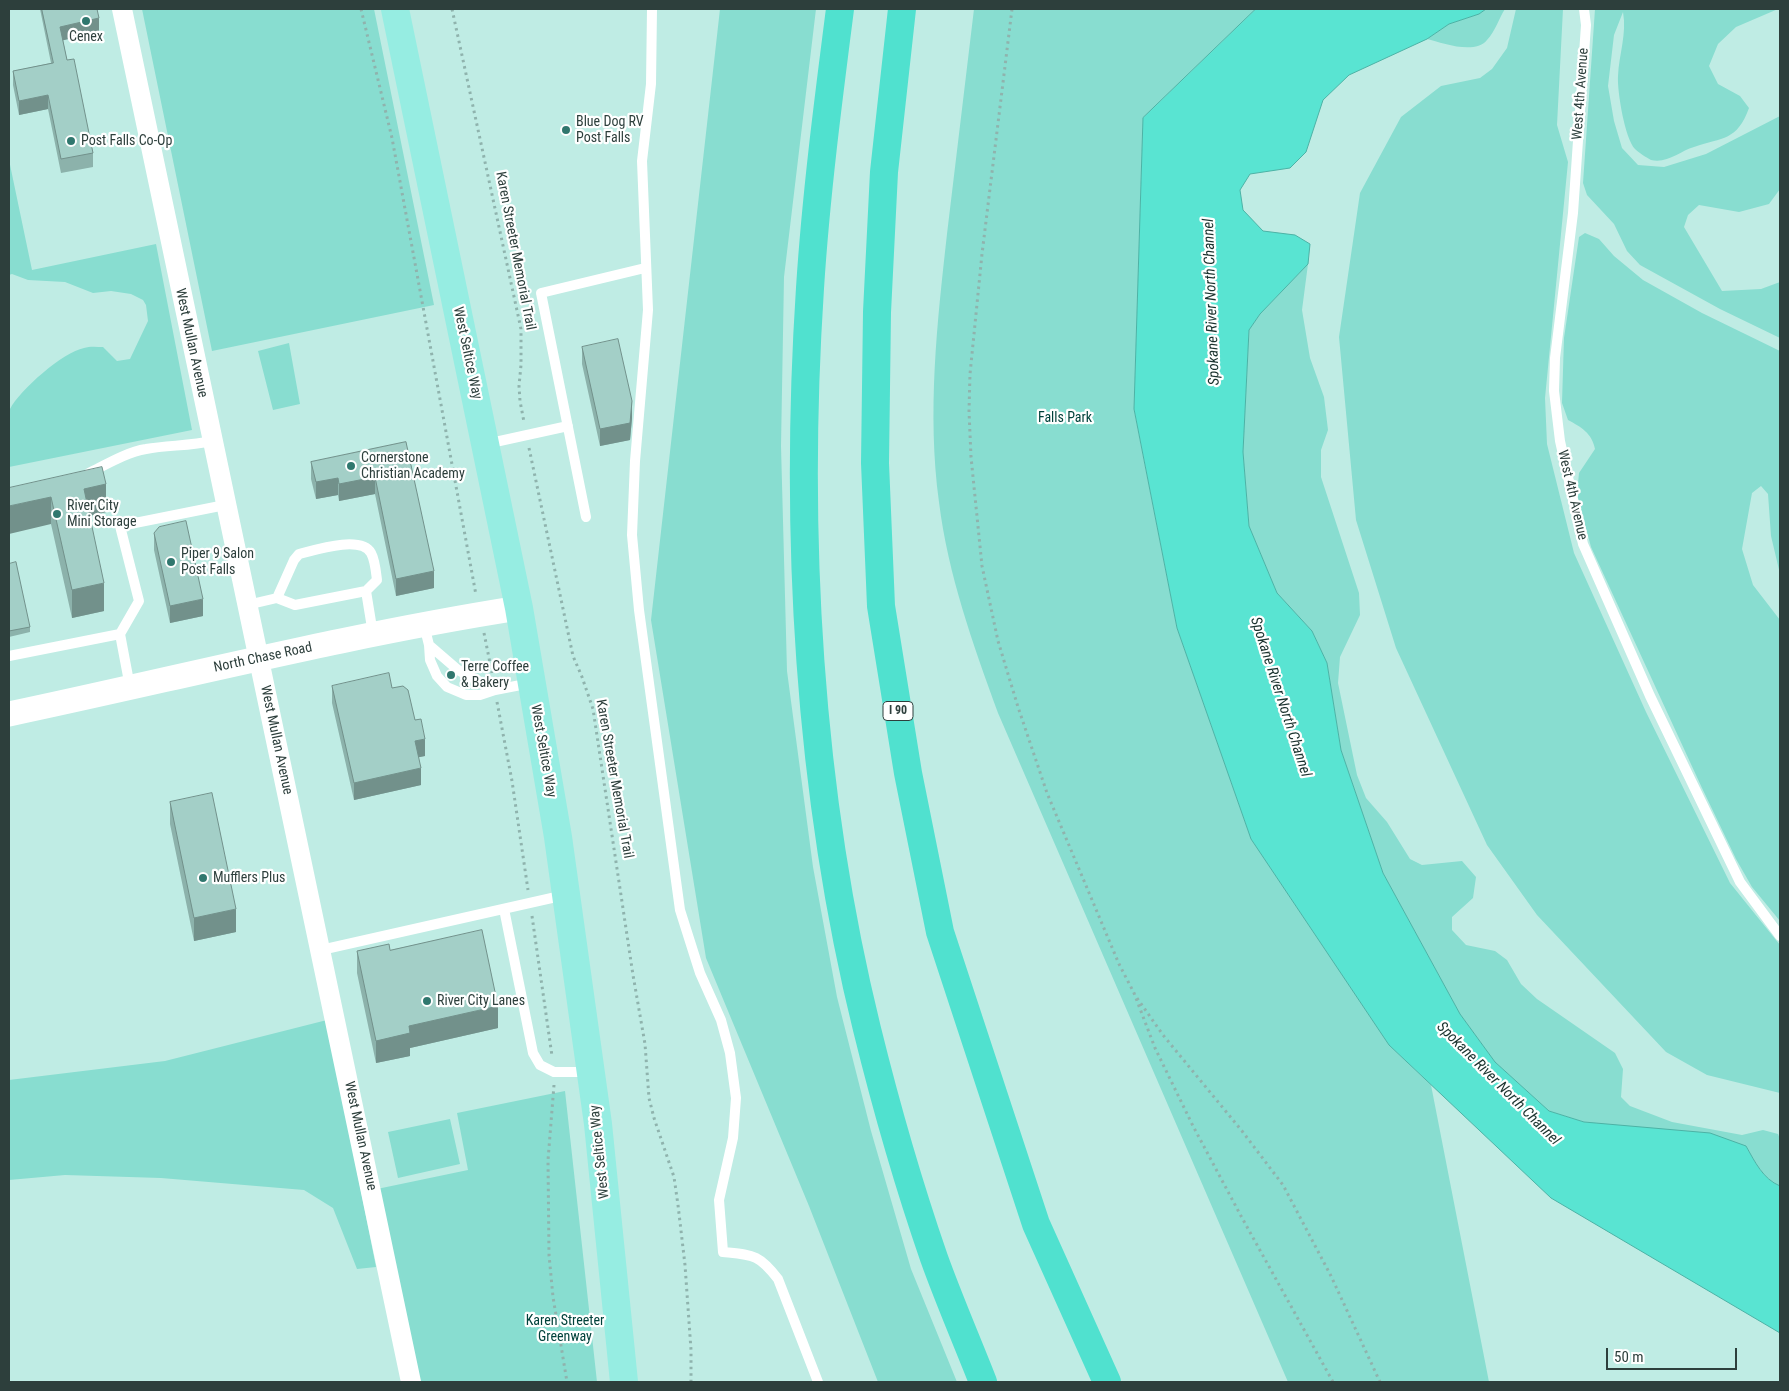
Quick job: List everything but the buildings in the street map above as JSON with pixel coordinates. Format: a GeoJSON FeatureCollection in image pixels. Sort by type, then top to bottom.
{"type":"FeatureCollection","features":[{"type":"Feature","properties":{"kind":"highway"},"geometry":{"type":"LineString","coordinates":[[835,9],[810,287],[804,454],[808,621],[814,704],[834,869],[866,1029],[912,1193],[935,1261],[983,1382]]}},
{"type":"Feature","properties":{"kind":"highway"},"geometry":{"type":"LineString","coordinates":[[826,119],[840,9]]}},
{"type":"Feature","properties":{"kind":"highway","name":"I 90"},"geometry":{"type":"LineString","coordinates":[[902,9],[884,172],[877,312],[874,463],[881,606],[908,773],[940,932],[1036,1224],[1107,1382]]}},
{"type":"Feature","properties":{"kind":"main road","name":"West Seltice Way"},"geometry":{"type":"LineString","coordinates":[[395,9],[519,608],[558,836],[598,1124],[624,1382]]}},
{"type":"Feature","properties":{"kind":"street","name":"West Mullan Avenue"},"geometry":{"type":"LineString","coordinates":[[122,9],[411,1382]]}},
{"type":"Feature","properties":{"kind":"street","name":"North Chase Road"},"geometry":{"type":"LineString","coordinates":[[9,714],[258,658],[373,635],[427,635],[519,608]]}},
{"type":"Feature","properties":{"kind":"lane"},"geometry":{"type":"LineString","coordinates":[[652,9],[651,84],[642,161],[648,310],[634,461],[632,535],[639,610],[680,910],[700,973],[721,1020],[730,1053],[736,1098],[733,1138],[719,1200],[723,1252],[752,1255],[767,1264],[778,1278],[818,1382]]}},
{"type":"Feature","properties":{"kind":"lane","name":"West 4th Avenue"},"geometry":{"type":"LineString","coordinates":[[1584,9],[1586,25],[1573,213],[1555,358],[1554,391],[1560,441],[1583,544],[1646,687],[1740,882],[1780,936]]}},
{"type":"Feature","properties":{"kind":"lane"},"geometry":{"type":"LineString","coordinates":[[586,517],[540,293],[645,268]]}},
{"type":"Feature","properties":{"kind":"lane"},"geometry":{"type":"LineString","coordinates":[[486,444],[568,426]]}},
{"type":"Feature","properties":{"kind":"lane"},"geometry":{"type":"LineString","coordinates":[[78,480],[104,466],[145,449],[192,445],[212,440]]}},
{"type":"Feature","properties":{"kind":"lane"},"geometry":{"type":"LineString","coordinates":[[130,688],[120,634],[138,601],[120,526],[226,505]]}},
{"type":"Feature","properties":{"kind":"lane"},"geometry":{"type":"LineString","coordinates":[[247,605],[276,598],[295,605],[366,591],[377,580],[372,554],[368,549],[352,544],[299,554],[294,560],[276,598]]}},
{"type":"Feature","properties":{"kind":"lane"},"geometry":{"type":"LineString","coordinates":[[366,591],[373,635]]}},
{"type":"Feature","properties":{"kind":"lane"},"geometry":{"type":"LineString","coordinates":[[9,656],[120,634]]}},
{"type":"Feature","properties":{"kind":"lane"},"geometry":{"type":"LineString","coordinates":[[427,635],[430,660],[437,676],[447,687],[466,695],[480,695],[531,683]]}},
{"type":"Feature","properties":{"kind":"lane"},"geometry":{"type":"LineString","coordinates":[[427,635],[458,670],[495,690]]}},
{"type":"Feature","properties":{"kind":"lane"},"geometry":{"type":"LineString","coordinates":[[321,950],[566,895]]}},
{"type":"Feature","properties":{"kind":"lane"},"geometry":{"type":"LineString","coordinates":[[504,909],[533,1053],[540,1065],[554,1072],[591,1072]]}},
{"type":"Feature","properties":{"kind":"path","name":"Karen Streeter Memorial Trail"},"geometry":{"type":"LineString","coordinates":[[452,9],[521,329],[520,401],[572,656],[582,677],[593,709],[645,1044],[650,1098],[654,1118],[674,1177],[685,1265],[691,1350],[691,1382]]}},
{"type":"Feature","properties":{"kind":"path"},"geometry":{"type":"LineString","coordinates":[[1012,9],[982,254],[970,374],[969,411],[971,457],[982,566],[998,641],[1047,793],[1119,964],[1134,993],[1155,1048],[1193,1126],[1334,1382]]}},
{"type":"Feature","properties":{"kind":"path"},"geometry":{"type":"LineString","coordinates":[[1134,993],[1163,1035],[1283,1185],[1331,1276],[1380,1382]]}},
{"type":"Feature","properties":{"kind":"green space"},"geometry":{"type":"Polygon","coordinates":[[[142,9],[374,9],[434,305],[212,351],[142,9]]]}},
{"type":"Feature","properties":{"kind":"green space"},"geometry":{"type":"Polygon","coordinates":[[[720,9],[816,9],[784,277],[781,446],[787,671],[813,867],[837,997],[871,1131],[911,1269],[957,1382],[878,1382],[809,1206],[706,958],[651,620],[720,9]]]}},
{"type":"Feature","properties":{"kind":"green space","name":"Falls Park"},"geometry":{"type":"Polygon","coordinates":[[[974,9],[1256,9],[1143,118],[1134,410],[1177,628],[1251,839],[1389,1045],[1431,1085],[1489,1382],[1288,1382],[998,713],[962,609],[948,556],[935,469],[934,402],[937,334],[974,9]]]}},
{"type":"Feature","properties":{"kind":"green space"},"geometry":{"type":"Polygon","coordinates":[[[1486,9],[1505,9],[1492,33],[1482,44],[1475,47],[1458,47],[1427,39],[1449,24],[1479,14],[1486,9]]]}},
{"type":"Feature","properties":{"kind":"green space"},"geometry":{"type":"Polygon","coordinates":[[[1516,9],[1563,9],[1557,125],[1568,162],[1545,398],[1547,444],[1574,553],[1646,712],[1730,883],[1780,945],[1780,1093],[1707,1075],[1666,1052],[1537,915],[1487,845],[1396,648],[1356,520],[1339,337],[1360,193],[1401,117],[1441,86],[1480,78],[1492,69],[1507,48],[1516,9]]]}},
{"type":"Feature","properties":{"kind":"green space"},"geometry":{"type":"Polygon","coordinates":[[[1595,9],[1778,9],[1736,27],[1718,44],[1709,66],[1718,84],[1740,96],[1749,108],[1739,127],[1728,136],[1657,161],[1651,160],[1635,149],[1631,144],[1625,125],[1619,92],[1618,76],[1624,28],[1623,12],[1614,35],[1608,86],[1614,121],[1622,148],[1638,165],[1664,167],[1706,154],[1780,116],[1780,189],[1769,204],[1739,212],[1699,205],[1688,215],[1684,227],[1722,291],[1761,289],[1780,282],[1780,338],[1720,309],[1640,265],[1627,251],[1614,224],[1587,195],[1583,183],[1595,9]]]}},
{"type":"Feature","properties":{"kind":"green space"},"geometry":{"type":"Polygon","coordinates":[[[9,160],[32,270],[156,244],[192,430],[9,467],[8,428],[10,409],[32,382],[54,364],[75,351],[84,348],[103,347],[117,361],[130,359],[148,321],[146,305],[143,300],[131,294],[111,291],[93,293],[65,282],[28,280],[12,274],[9,275],[9,160]]]}},
{"type":"Feature","properties":{"kind":"green space"},"geometry":{"type":"Polygon","coordinates":[[[1585,233],[1599,239],[1614,256],[1643,280],[1702,313],[1780,351],[1780,574],[1771,536],[1768,494],[1761,486],[1752,493],[1742,549],[1753,585],[1780,620],[1780,921],[1752,887],[1736,859],[1591,547],[1577,494],[1579,473],[1595,449],[1594,443],[1589,435],[1568,420],[1562,403],[1564,338],[1579,237],[1585,233]]]}},
{"type":"Feature","properties":{"kind":"green space"},"geometry":{"type":"Polygon","coordinates":[[[1308,264],[1302,310],[1310,358],[1324,397],[1328,430],[1321,450],[1321,477],[1359,593],[1360,615],[1340,657],[1338,683],[1357,775],[1366,798],[1387,822],[1410,859],[1422,865],[1462,861],[1476,877],[1473,898],[1452,917],[1452,930],[1466,945],[1495,951],[1507,960],[1521,984],[1537,999],[1615,1053],[1623,1069],[1621,1097],[1630,1106],[1672,1122],[1742,1135],[1763,1130],[1778,1134],[1780,1139],[1780,1186],[1764,1174],[1746,1146],[1584,1122],[1549,1111],[1495,1062],[1460,1014],[1383,873],[1341,750],[1327,663],[1312,631],[1277,593],[1249,526],[1243,452],[1249,330],[1260,314],[1308,264]]]}},
{"type":"Feature","properties":{"kind":"green space"},"geometry":{"type":"Polygon","coordinates":[[[289,343],[300,404],[273,410],[258,351],[289,343]]]}},
{"type":"Feature","properties":{"kind":"green space"},"geometry":{"type":"Polygon","coordinates":[[[327,1020],[376,1267],[357,1269],[333,1208],[304,1190],[161,1178],[65,1175],[9,1180],[9,1080],[165,1061],[327,1020]]]}},
{"type":"Feature","properties":{"kind":"green space","name":"Karen Streeter Greenway"},"geometry":{"type":"Polygon","coordinates":[[[565,1091],[597,1382],[416,1382],[377,1189],[468,1170],[457,1113],[565,1091]]]}},
{"type":"Feature","properties":{"kind":"green space"},"geometry":{"type":"Polygon","coordinates":[[[450,1119],[460,1164],[398,1178],[388,1132],[450,1119]]]}},
{"type":"Feature","properties":{"kind":"water","name":"Spokane River North Channel"},"geometry":{"type":"Polygon","coordinates":[[[1256,9],[1486,9],[1479,14],[1449,24],[1427,39],[1349,75],[1323,100],[1306,152],[1290,168],[1250,174],[1240,190],[1243,210],[1263,231],[1295,235],[1310,244],[1308,264],[1260,314],[1249,330],[1243,452],[1249,526],[1277,593],[1312,631],[1327,663],[1341,750],[1383,873],[1460,1014],[1495,1062],[1549,1111],[1584,1122],[1710,1133],[1746,1146],[1764,1174],[1780,1186],[1780,1333],[1551,1198],[1389,1045],[1251,839],[1177,628],[1134,409],[1143,118],[1256,9]]]}},
{"type":"Feature","properties":{"kind":"place","name":"Cenex"},"geometry":{"type":"Point","coordinates":[86,21]}},
{"type":"Feature","properties":{"kind":"place","name":"Blue Dog RV Post Falls"},"geometry":{"type":"Point","coordinates":[566,130]}},
{"type":"Feature","properties":{"kind":"place","name":"Post Falls Co-Op"},"geometry":{"type":"Point","coordinates":[71,141]}},
{"type":"Feature","properties":{"kind":"place","name":"Cornerstone Christian Academy"},"geometry":{"type":"Point","coordinates":[351,466]}},
{"type":"Feature","properties":{"kind":"place","name":"River City Mini Storage"},"geometry":{"type":"Point","coordinates":[57,514]}},
{"type":"Feature","properties":{"kind":"place","name":"Piper 9 Salon Post Falls"},"geometry":{"type":"Point","coordinates":[171,562]}},
{"type":"Feature","properties":{"kind":"place","name":"Terre Coffee & Bakery"},"geometry":{"type":"Point","coordinates":[451,675]}},
{"type":"Feature","properties":{"kind":"place","name":"Mufflers Plus"},"geometry":{"type":"Point","coordinates":[203,878]}},
{"type":"Feature","properties":{"kind":"place","name":"River City Lanes"},"geometry":{"type":"Point","coordinates":[427,1001]}}]}
